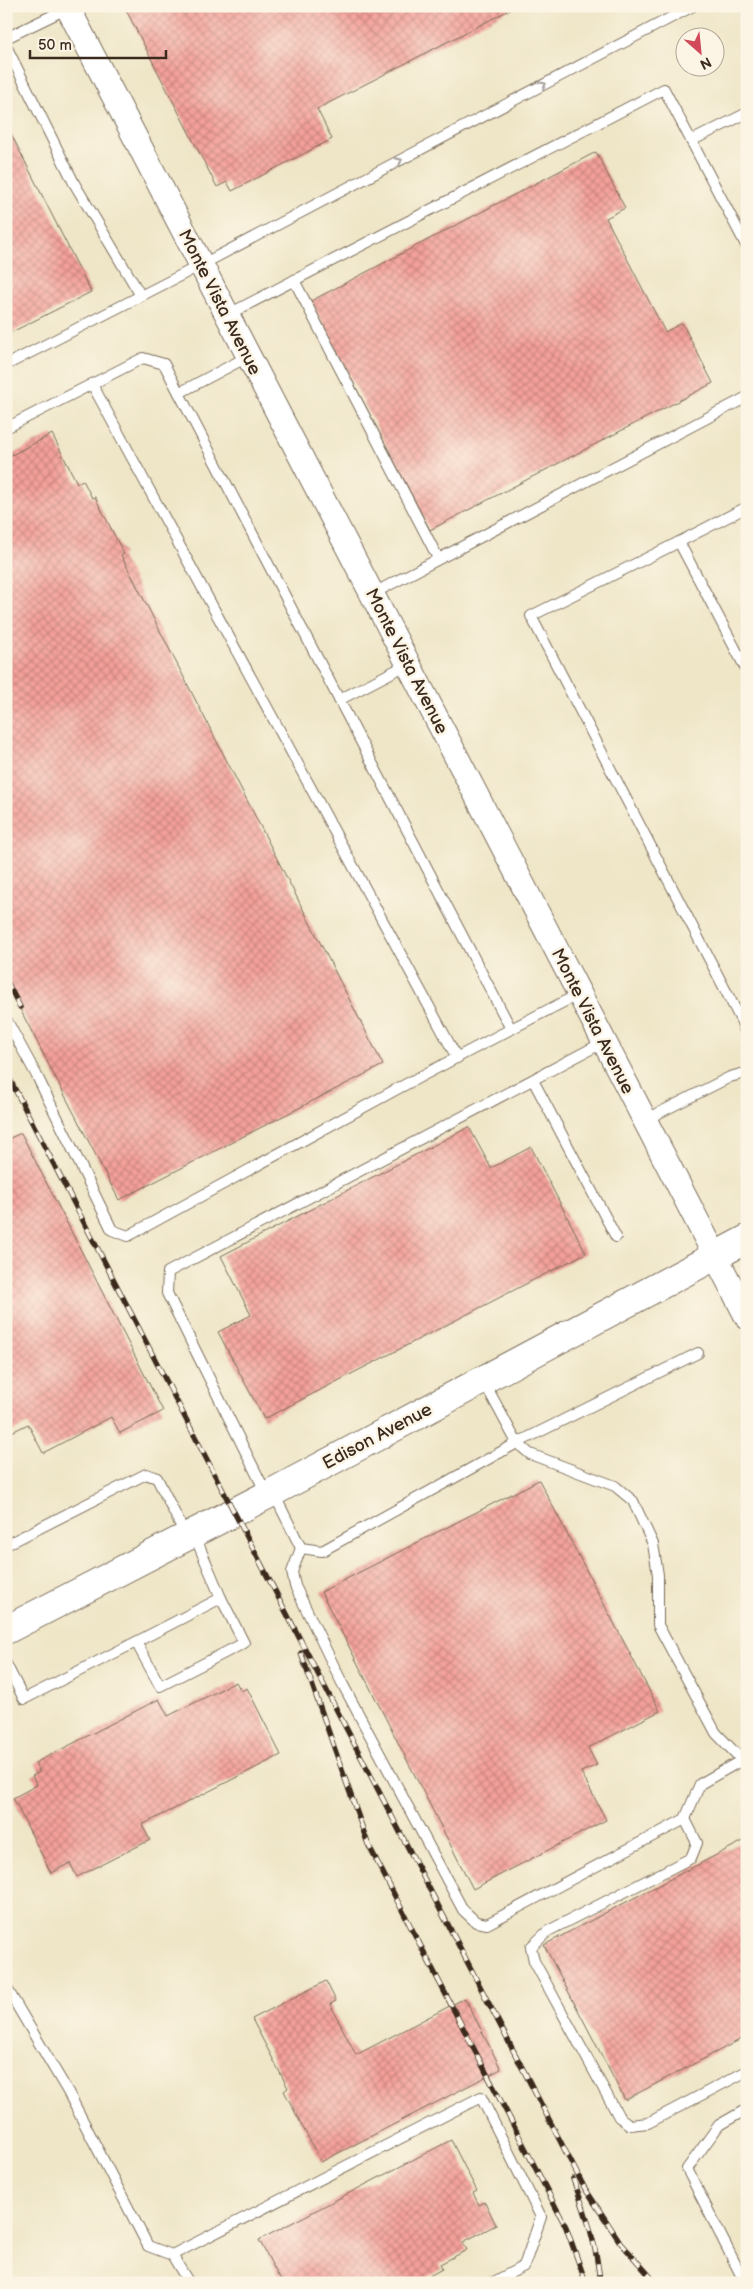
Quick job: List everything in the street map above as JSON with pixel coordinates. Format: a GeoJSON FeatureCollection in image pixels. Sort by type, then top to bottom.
{"type":"FeatureCollection","features":[{"type":"Feature","properties":{"kind":"main road","name":"Edison Avenue"},"geometry":{"type":"LineString","coordinates":[[6,1630],[270,1494],[747,1239]]}},
{"type":"Feature","properties":{"kind":"street","name":"Monte Vista Avenue"},"geometry":{"type":"LineString","coordinates":[[68,7],[747,1317]]}},
{"type":"Feature","properties":{"kind":"lane"},"geometry":{"type":"LineString","coordinates":[[6,366],[693,6]]}},
{"type":"Feature","properties":{"kind":"lane"},"geometry":{"type":"LineString","coordinates":[[6,38],[68,7]]}},
{"type":"Feature","properties":{"kind":"lane"},"geometry":{"type":"LineString","coordinates":[[6,46],[74,183],[141,296]]}},
{"type":"Feature","properties":{"kind":"lane"},"geometry":{"type":"LineString","coordinates":[[227,314],[664,89],[747,247]]}},
{"type":"Feature","properties":{"kind":"lane"},"geometry":{"type":"LineString","coordinates":[[691,141],[747,113]]}},
{"type":"Feature","properties":{"kind":"lane"},"geometry":{"type":"LineString","coordinates":[[294,280],[438,558]]}},
{"type":"Feature","properties":{"kind":"lane"},"geometry":{"type":"LineString","coordinates":[[179,393],[248,356]]}},
{"type":"Feature","properties":{"kind":"lane"},"geometry":{"type":"LineString","coordinates":[[6,428],[143,358],[164,364],[511,1029]]}},
{"type":"Feature","properties":{"kind":"lane"},"geometry":{"type":"LineString","coordinates":[[92,384],[457,1058]]}},
{"type":"Feature","properties":{"kind":"lane"},"geometry":{"type":"LineString","coordinates":[[372,594],[747,397]]}},
{"type":"Feature","properties":{"kind":"lane"},"geometry":{"type":"LineString","coordinates":[[747,508],[531,616],[742,1022],[747,1037]]}},
{"type":"Feature","properties":{"kind":"lane"},"geometry":{"type":"LineString","coordinates":[[679,542],[747,672]]}},
{"type":"Feature","properties":{"kind":"lane"},"geometry":{"type":"LineString","coordinates":[[339,700],[408,664]]}},
{"type":"Feature","properties":{"kind":"lane"},"geometry":{"type":"LineString","coordinates":[[6,1019],[37,1076],[112,1230],[128,1236],[579,994]]}},
{"type":"Feature","properties":{"kind":"lane"},"geometry":{"type":"LineString","coordinates":[[301,1548],[270,1494],[167,1293],[168,1272],[604,1042]]}},
{"type":"Feature","properties":{"kind":"lane"},"geometry":{"type":"LineString","coordinates":[[645,1120],[730,1077],[747,1075]]}},
{"type":"Feature","properties":{"kind":"lane"},"geometry":{"type":"LineString","coordinates":[[533,1080],[616,1237]]}},
{"type":"Feature","properties":{"kind":"lane"},"geometry":{"type":"LineString","coordinates":[[301,1548],[322,1551],[517,1443],[698,1353]]}},
{"type":"Feature","properties":{"kind":"lane"},"geometry":{"type":"LineString","coordinates":[[301,1548],[292,1572],[295,1586],[342,1683],[462,1910],[476,1922],[487,1924],[685,1819],[700,1784],[745,1759],[716,1733],[658,1625],[658,1575],[653,1544],[633,1501],[615,1486],[530,1454],[517,1443],[483,1380]]}},
{"type":"Feature","properties":{"kind":"lane"},"geometry":{"type":"LineString","coordinates":[[6,1545],[146,1474],[157,1478],[190,1535],[244,1643],[160,1686],[136,1642]]}},
{"type":"Feature","properties":{"kind":"lane"},"geometry":{"type":"LineString","coordinates":[[6,1664],[24,1700],[220,1598]]}},
{"type":"Feature","properties":{"kind":"lane"},"geometry":{"type":"LineString","coordinates":[[685,1819],[698,1843],[691,1858],[548,1930],[531,1948],[534,1961],[619,2117],[630,2125],[648,2123],[747,2071]]}},
{"type":"Feature","properties":{"kind":"lane"},"geometry":{"type":"LineString","coordinates":[[6,1987],[68,2092],[148,2246],[172,2254],[189,2283]]}},
{"type":"Feature","properties":{"kind":"lane"},"geometry":{"type":"LineString","coordinates":[[172,2254],[481,2097],[541,2217],[524,2266],[492,2283]]}},
{"type":"Feature","properties":{"kind":"lane"},"geometry":{"type":"LineString","coordinates":[[745,2283],[687,2169],[719,2125],[747,2109]]}},
{"type":"Feature","properties":{"kind":"building"},"geometry":{"type":"Polygon","coordinates":[[[124,6],[517,6],[317,109],[332,139],[232,191],[227,182],[217,187],[124,6]]]}},
{"type":"Feature","properties":{"kind":"building"},"geometry":{"type":"Polygon","coordinates":[[[9,130],[91,292],[6,335],[6,132],[9,130]]]}},
{"type":"Feature","properties":{"kind":"building"},"geometry":{"type":"Polygon","coordinates":[[[596,152],[625,208],[606,218],[665,332],[682,323],[713,383],[430,530],[311,301],[596,152]]]}},
{"type":"Feature","properties":{"kind":"building"},"geometry":{"type":"Polygon","coordinates":[[[52,434],[77,483],[83,480],[92,498],[95,497],[124,554],[121,555],[383,1065],[119,1200],[6,982],[6,458],[52,434]]]}},
{"type":"Feature","properties":{"kind":"building"},"geometry":{"type":"Polygon","coordinates":[[[469,1127],[491,1168],[531,1147],[586,1253],[264,1419],[218,1332],[251,1315],[221,1256],[469,1127]]]}},
{"type":"Feature","properties":{"kind":"building"},"geometry":{"type":"Polygon","coordinates":[[[21,1133],[163,1411],[120,1433],[111,1417],[43,1453],[28,1424],[6,1435],[6,1140],[21,1133]]]}},
{"type":"Feature","properties":{"kind":"building"},"geometry":{"type":"Polygon","coordinates":[[[539,1480],[660,1711],[588,1748],[597,1765],[581,1772],[606,1820],[473,1889],[321,1592],[539,1480]]]}},
{"type":"Feature","properties":{"kind":"building"},"geometry":{"type":"Polygon","coordinates":[[[236,1682],[241,1691],[247,1688],[281,1755],[142,1825],[150,1840],[77,1877],[70,1863],[51,1873],[13,1798],[37,1785],[32,1776],[40,1772],[35,1763],[159,1699],[168,1716],[236,1682]]]}},
{"type":"Feature","properties":{"kind":"building"},"geometry":{"type":"Polygon","coordinates":[[[747,1839],[747,2036],[625,2100],[544,1945],[747,1839]]]}},
{"type":"Feature","properties":{"kind":"building"},"geometry":{"type":"Polygon","coordinates":[[[326,1981],[336,2001],[330,2004],[356,2055],[465,1998],[501,2069],[321,2162],[284,2091],[288,2088],[252,2019],[326,1981]]]}},
{"type":"Feature","properties":{"kind":"building"},"geometry":{"type":"Polygon","coordinates":[[[451,2140],[477,2191],[473,2193],[479,2205],[485,2202],[496,2225],[463,2242],[467,2250],[440,2264],[442,2269],[416,2283],[282,2283],[259,2240],[451,2140]]]}},
{"type":"Feature","properties":{"kind":"railway"},"geometry":{"type":"LineString","coordinates":[[6,980],[20,1007]]}},
{"type":"Feature","properties":{"kind":"railway"},"geometry":{"type":"LineString","coordinates":[[6,1072],[584,2187],[620,2242],[656,2283]]}},
{"type":"Feature","properties":{"kind":"railway"},"geometry":{"type":"LineString","coordinates":[[301,1653],[368,1844],[566,2227],[586,2283]]}},
{"type":"Feature","properties":{"kind":"railway"},"geometry":{"type":"LineString","coordinates":[[573,2179],[590,2230],[600,2283]]}}]}
